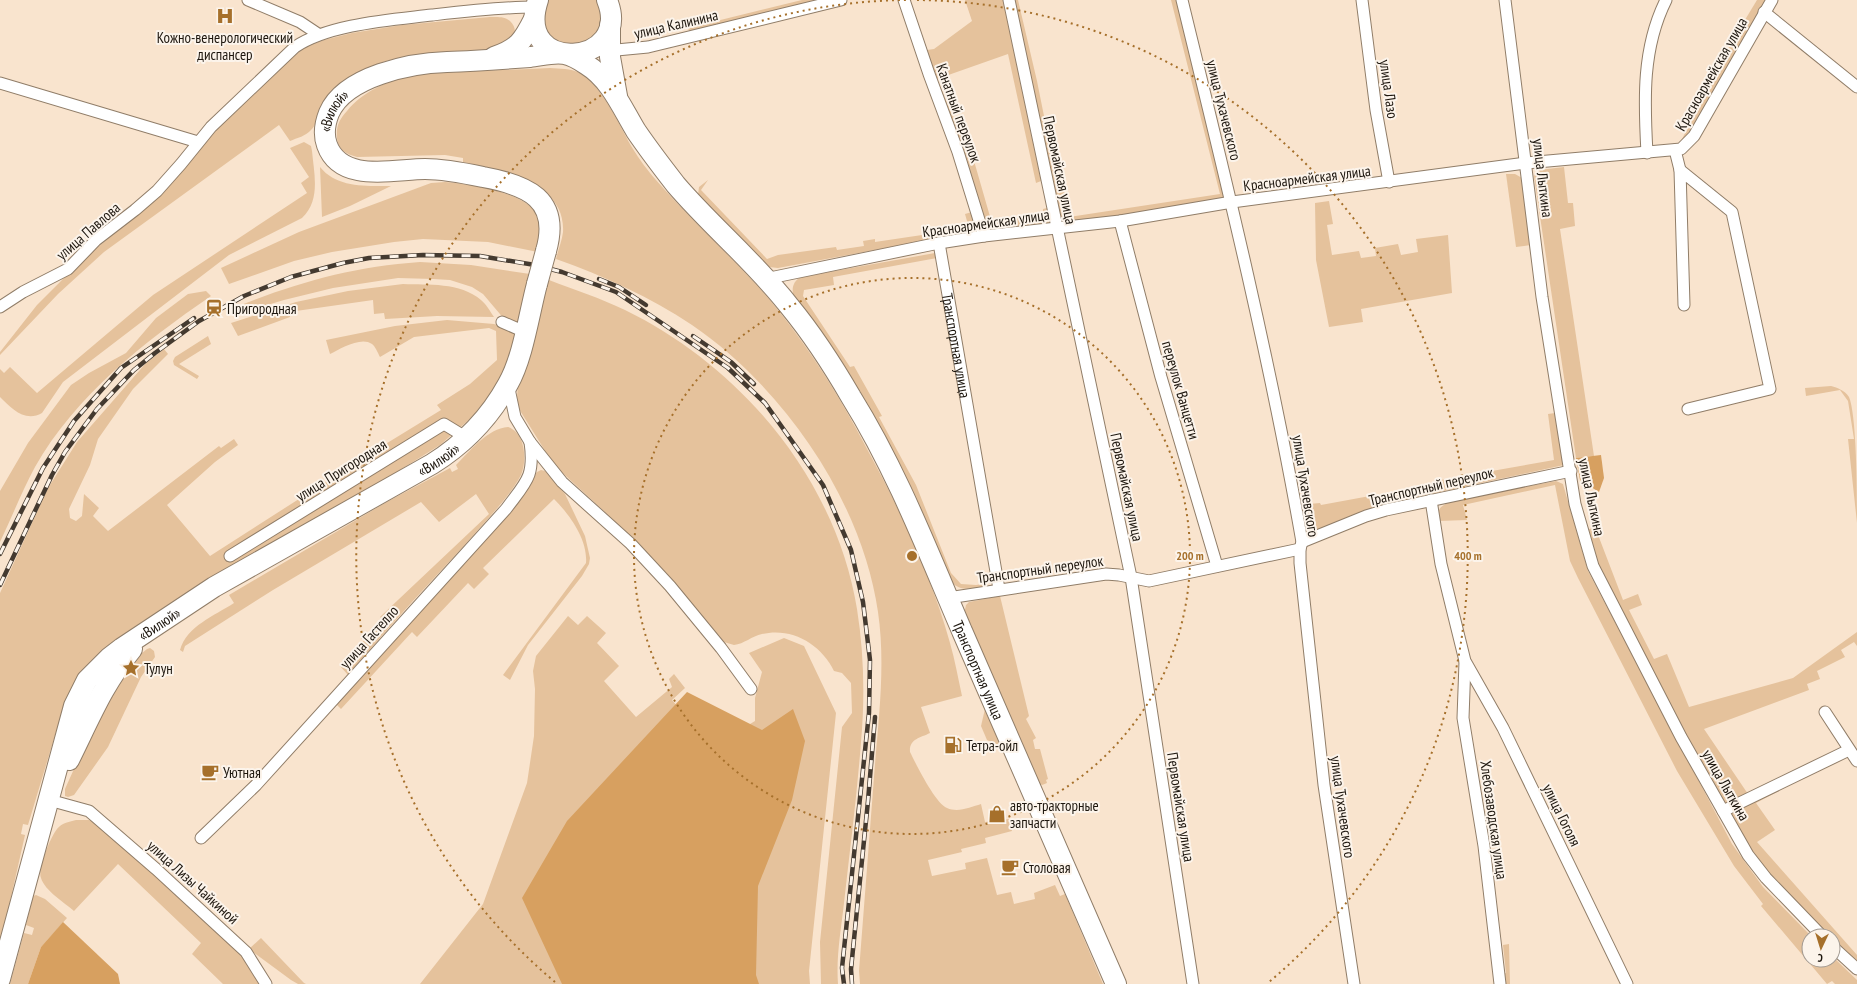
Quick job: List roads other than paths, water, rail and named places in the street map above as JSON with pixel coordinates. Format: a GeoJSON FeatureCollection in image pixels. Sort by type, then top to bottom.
{"type":"FeatureCollection","features":[{"type":"Feature","properties":{"kind":"highway"},"geometry":{"type":"LineString","coordinates":[[608,5],[610,50],[618,102]]}},
{"type":"Feature","properties":{"kind":"highway"},"geometry":{"type":"LineString","coordinates":[[481,61],[584,53],[602,40],[607,31],[608,5]]}},
{"type":"Feature","properties":{"kind":"highway"},"geometry":{"type":"LineString","coordinates":[[481,61],[510,51],[525,35],[535,9]]}},
{"type":"Feature","properties":{"kind":"highway","name":"Транспортная улица"},"geometry":{"type":"LineString","coordinates":[[535,9],[538,34],[543,41],[554,50],[586,64],[608,85],[658,162],[683,193],[789,305],[807,329],[851,396],[873,434],[922,533],[1023,775],[1116,984]]}},
{"type":"Feature","properties":{"kind":"highway","name":"«Вилюй»"},"geometry":{"type":"LineString","coordinates":[[49,800],[94,706],[120,663],[145,634],[214,588],[432,464],[452,451],[467,438],[486,416],[508,384],[517,363],[549,236],[548,215],[542,202],[528,190],[504,181],[450,171],[425,169],[369,172],[344,166],[334,158],[328,146],[325,128],[331,110],[343,93],[357,84],[416,65],[481,61]]}},
{"type":"Feature","properties":{"kind":"highway"},"geometry":{"type":"LineString","coordinates":[[0,978],[49,800]]}},
{"type":"Feature","properties":{"kind":"street"},"geometry":{"type":"LineString","coordinates":[[248,0],[300,22],[318,34]]}},
{"type":"Feature","properties":{"kind":"street","name":"улица Калинина"},"geometry":{"type":"LineString","coordinates":[[584,53],[648,47],[841,0]]}},
{"type":"Feature","properties":{"kind":"street","name":"Канатный переулок"},"geometry":{"type":"LineString","coordinates":[[904,0],[958,152],[984,236]]}},
{"type":"Feature","properties":{"kind":"street","name":"Первомайская улица"},"geometry":{"type":"LineString","coordinates":[[1009,0],[1131,577],[1193,984]]}},
{"type":"Feature","properties":{"kind":"street","name":"улица Тухачевского"},"geometry":{"type":"LineString","coordinates":[[1182,0],[1232,202],[1285,445],[1301,546],[1324,785],[1354,984]]}},
{"type":"Feature","properties":{"kind":"street","name":"улица Лазо"},"geometry":{"type":"LineString","coordinates":[[1362,0],[1376,110],[1389,182]]}},
{"type":"Feature","properties":{"kind":"street","name":"улица Лыткина"},"geometry":{"type":"LineString","coordinates":[[1505,0],[1542,297],[1575,504],[1593,566],[1681,737],[1748,855],[1766,878],[1814,928]]}},
{"type":"Feature","properties":{"kind":"street"},"geometry":{"type":"LineString","coordinates":[[1647,153],[1644,95],[1649,44],[1659,14],[1666,0]]}},
{"type":"Feature","properties":{"kind":"street","name":"Красноармейская улица"},"geometry":{"type":"LineString","coordinates":[[765,279],[939,243],[984,236],[1120,221],[1232,202],[1526,163],[1675,150],[1685,146],[1694,136],[1772,0]]}},
{"type":"Feature","properties":{"kind":"street","name":"улица Павлова"},"geometry":{"type":"LineString","coordinates":[[0,307],[23,292],[68,269],[96,240],[157,191],[182,164],[211,127],[294,47],[318,34],[384,21],[504,7],[535,9]]}},
{"type":"Feature","properties":{"kind":"street"},"geometry":{"type":"LineString","coordinates":[[1764,12],[1857,87]]}},
{"type":"Feature","properties":{"kind":"street"},"geometry":{"type":"LineString","coordinates":[[0,83],[198,142]]}},
{"type":"Feature","properties":{"kind":"street"},"geometry":{"type":"LineString","coordinates":[[1675,150],[1680,170],[1684,306]]}},
{"type":"Feature","properties":{"kind":"street"},"geometry":{"type":"LineString","coordinates":[[1680,170],[1732,212],[1770,389],[1688,409]]}},
{"type":"Feature","properties":{"kind":"street","name":"переулок Ванцетти"},"geometry":{"type":"LineString","coordinates":[[1120,221],[1161,377],[1217,566]]}},
{"type":"Feature","properties":{"kind":"street","name":"Транспортная улица"},"geometry":{"type":"LineString","coordinates":[[939,243],[999,589]]}},
{"type":"Feature","properties":{"kind":"street"},"geometry":{"type":"LineString","coordinates":[[502,322],[525,332]]}},
{"type":"Feature","properties":{"kind":"street"},"geometry":{"type":"LineString","coordinates":[[508,384],[515,417],[530,442],[562,482],[631,544],[670,586],[721,648],[750,689]]}},
{"type":"Feature","properties":{"kind":"street","name":"улица Пригородная"},"geometry":{"type":"LineString","coordinates":[[230,556],[444,424],[467,438]]}},
{"type":"Feature","properties":{"kind":"street","name":"улица Гастелло"},"geometry":{"type":"LineString","coordinates":[[201,838],[256,784],[506,509],[529,477],[532,467],[530,442]]}},
{"type":"Feature","properties":{"kind":"street","name":"Транспортный переулок"},"geometry":{"type":"LineString","coordinates":[[948,598],[999,589],[1106,574],[1131,577],[1149,582],[1301,546],[1366,516],[1430,500],[1571,472]]}},
{"type":"Feature","properties":{"kind":"street"},"geometry":{"type":"LineString","coordinates":[[1430,500],[1441,564],[1465,661]]}},
{"type":"Feature","properties":{"kind":"street","name":"Хлебозаводская улица"},"geometry":{"type":"LineString","coordinates":[[1465,661],[1463,718],[1484,846],[1500,984]]}},
{"type":"Feature","properties":{"kind":"street","name":"улица Гоголя"},"geometry":{"type":"LineString","coordinates":[[1465,661],[1504,728],[1627,984]]}},
{"type":"Feature","properties":{"kind":"street"},"geometry":{"type":"LineString","coordinates":[[1825,712],[1857,761]]}},
{"type":"Feature","properties":{"kind":"street"},"geometry":{"type":"LineString","coordinates":[[1723,811],[1849,750]]}},
{"type":"Feature","properties":{"kind":"street","name":"улица Лизы Чайкиной"},"geometry":{"type":"LineString","coordinates":[[49,800],[89,812],[156,869],[246,952],[266,984]]}},
{"type":"Feature","properties":{"kind":"street"},"geometry":{"type":"LineString","coordinates":[[1841,954],[1857,969]]}},
{"type":"Feature","properties":{"kind":"railway"},"geometry":{"type":"LineString","coordinates":[[0,585],[52,475],[65,452],[97,409],[134,370],[155,353],[199,321],[244,296],[291,277],[343,263],[369,258],[423,255],[480,256],[535,265],[562,272],[616,292],[728,368],[765,403],[823,485],[851,550],[863,602],[870,660],[869,713],[842,968],[844,984]]}},
{"type":"Feature","properties":{"kind":"railway"},"geometry":{"type":"LineString","coordinates":[[599,279],[619,287],[646,305]]}},
{"type":"Feature","properties":{"kind":"railway"},"geometry":{"type":"LineString","coordinates":[[0,554],[43,468],[74,421],[121,368],[194,318]]}},
{"type":"Feature","properties":{"kind":"railway"},"geometry":{"type":"LineString","coordinates":[[693,336],[731,362],[754,384]]}},
{"type":"Feature","properties":{"kind":"railway"},"geometry":{"type":"LineString","coordinates":[[852,984],[851,969],[875,717]]}},
{"type":"Feature","properties":{"kind":"place","name":"Кожно-венерологический диспансер"},"geometry":{"type":"Point","coordinates":[225,16]}},
{"type":"Feature","properties":{"kind":"place","name":"Пригородная"},"geometry":{"type":"Point","coordinates":[214,308]}},
{"type":"Feature","properties":{"kind":"place","name":"Тулун"},"geometry":{"type":"Point","coordinates":[131,668]}},
{"type":"Feature","properties":{"kind":"place","name":"Тетра-ойл"},"geometry":{"type":"Point","coordinates":[953,745]}},
{"type":"Feature","properties":{"kind":"place","name":"Уютная"},"geometry":{"type":"Point","coordinates":[210,772]}},
{"type":"Feature","properties":{"kind":"place","name":"авто-тракторные запчасти"},"geometry":{"type":"Point","coordinates":[997,814]}},
{"type":"Feature","properties":{"kind":"place","name":"Столовая"},"geometry":{"type":"Point","coordinates":[1010,867]}}]}
